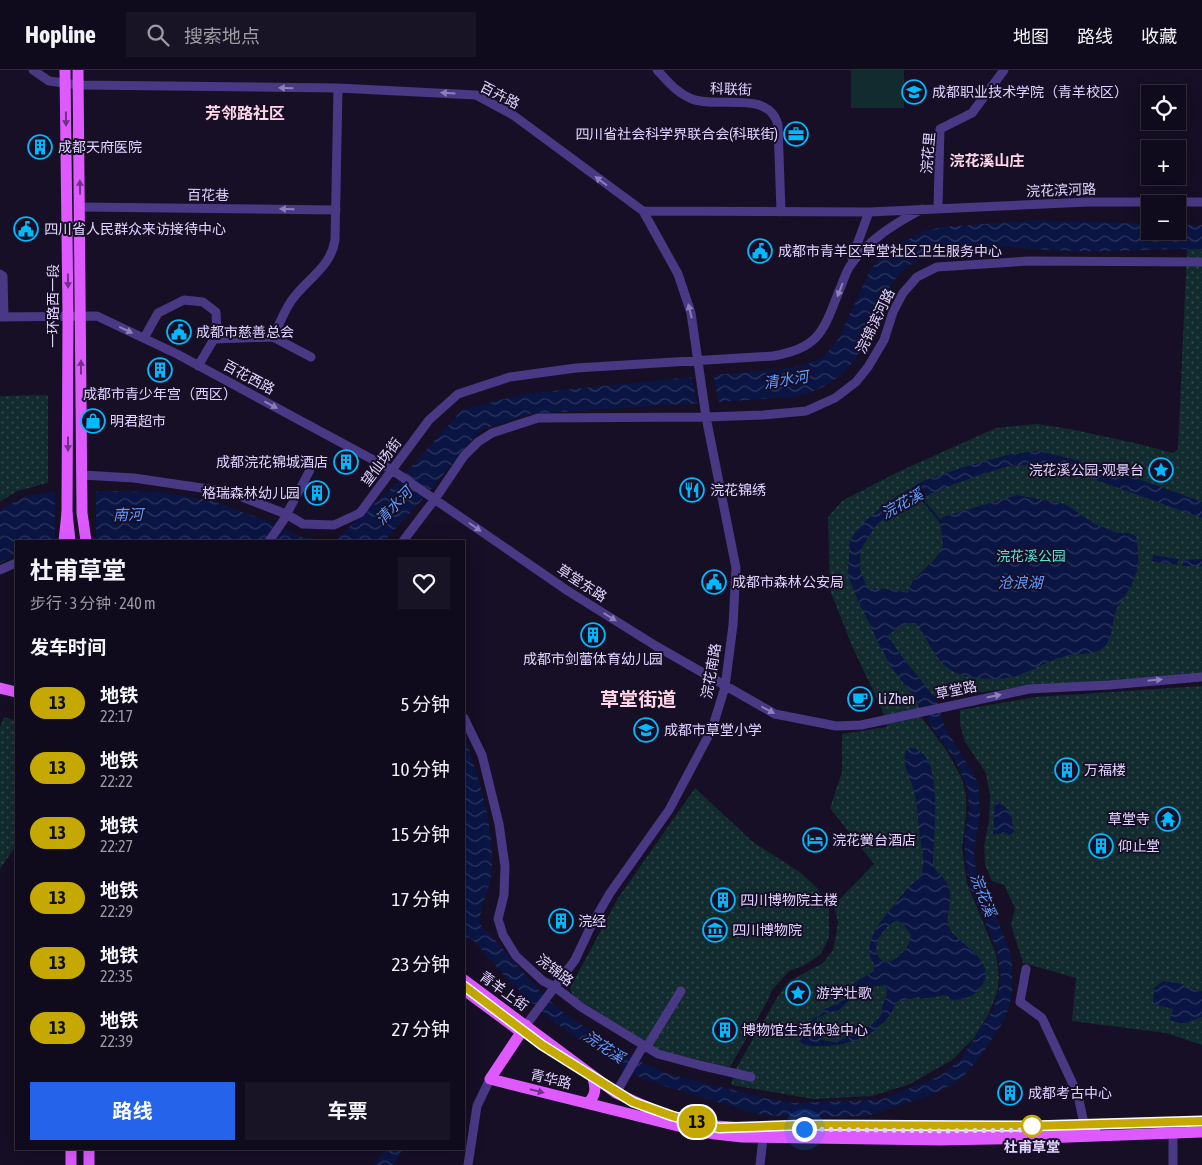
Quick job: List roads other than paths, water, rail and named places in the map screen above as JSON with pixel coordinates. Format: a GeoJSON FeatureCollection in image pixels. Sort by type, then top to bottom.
{"type":"FeatureCollection","features":[{"type":"Feature","properties":{"kind":"main road","name":"一环路西一段"},"geometry":{"type":"LineString","coordinates":[[64,540],[67,513],[68,316],[65,70]]}},
{"type":"Feature","properties":{"kind":"main road","name":"一环路西一段"},"geometry":{"type":"LineString","coordinates":[[78,70],[82,513],[86,540]]}},
{"type":"Feature","properties":{"kind":"main road"},"geometry":{"type":"LineString","coordinates":[[67,513],[70,540]]}},
{"type":"Feature","properties":{"kind":"main road"},"geometry":{"type":"LineString","coordinates":[[80,540],[82,513]]}},
{"type":"Feature","properties":{"kind":"main road"},"geometry":{"type":"LineString","coordinates":[[0,682],[15,685]]}},
{"type":"Feature","properties":{"kind":"main road"},"geometry":{"type":"LineString","coordinates":[[0,688],[15,692]]}},
{"type":"Feature","properties":{"kind":"main road","name":"青羊上街"},"geometry":{"type":"LineString","coordinates":[[465,981],[523,1029]]}},
{"type":"Feature","properties":{"kind":"main road","name":"青羊上街"},"geometry":{"type":"LineString","coordinates":[[465,991],[523,1029]]}},
{"type":"Feature","properties":{"kind":"main road"},"geometry":{"type":"LineString","coordinates":[[490,1079],[523,1029]]}},
{"type":"Feature","properties":{"kind":"main road","name":"青华路"},"geometry":{"type":"LineString","coordinates":[[523,1029],[616,1093],[668,1117],[716,1126],[738,1128],[941,1131],[1085,1129],[1202,1124]]}},
{"type":"Feature","properties":{"kind":"main road"},"geometry":{"type":"LineString","coordinates":[[588,1103],[593,1098],[595,1092],[593,1078]]}},
{"type":"Feature","properties":{"kind":"main road","name":"青华路"},"geometry":{"type":"LineString","coordinates":[[490,1079],[715,1134],[763,1138],[940,1140],[1202,1132]]}},
{"type":"Feature","properties":{"kind":"main road"},"geometry":{"type":"LineString","coordinates":[[71,1150],[71,1165]]}},
{"type":"Feature","properties":{"kind":"main road"},"geometry":{"type":"LineString","coordinates":[[89,1150],[89,1165]]}},
{"type":"Feature","properties":{"kind":"street","name":"百卉路"},"geometry":{"type":"LineString","coordinates":[[33,70],[49,81],[65,84],[338,88],[476,95],[513,115],[643,212],[678,274],[691,313],[697,360]]}},
{"type":"Feature","properties":{"kind":"street","name":"科联街"},"geometry":{"type":"LineString","coordinates":[[657,70],[672,87],[694,100],[756,104],[765,107],[776,118],[778,124],[781,212]]}},
{"type":"Feature","properties":{"kind":"street","name":"浣花里"},"geometry":{"type":"LineString","coordinates":[[938,207],[940,129],[972,113],[1004,70]]}},
{"type":"Feature","properties":{"kind":"street"},"geometry":{"type":"LineString","coordinates":[[273,337],[293,297],[316,275],[333,252],[336,210],[338,88]]}},
{"type":"Feature","properties":{"kind":"street","name":"浣花滨河路"},"geometry":{"type":"LineString","coordinates":[[643,212],[869,212],[938,207],[1088,202],[1202,202]]}},
{"type":"Feature","properties":{"kind":"street","name":"百花巷"},"geometry":{"type":"LineString","coordinates":[[80,207],[336,210]]}},
{"type":"Feature","properties":{"kind":"street","name":"浣花滨河路"},"geometry":{"type":"LineString","coordinates":[[848,269],[861,251],[880,235],[899,221],[922,209]]}},
{"type":"Feature","properties":{"kind":"street","name":"浣花滨河路"},"geometry":{"type":"LineString","coordinates":[[697,360],[773,356],[793,352],[807,346],[817,338],[827,322],[869,212]]}},
{"type":"Feature","properties":{"kind":"street","name":"浣锦滨河路"},"geometry":{"type":"LineString","coordinates":[[432,497],[464,456],[478,442],[492,433],[538,418],[763,415],[806,411],[835,398],[856,382],[868,367],[884,340],[893,312],[903,293],[917,277],[937,267],[1028,261],[1202,262]]}},
{"type":"Feature","properties":{"kind":"street"},"geometry":{"type":"LineString","coordinates":[[0,274],[2,276],[2,317]]}},
{"type":"Feature","properties":{"kind":"street"},"geometry":{"type":"LineString","coordinates":[[144,338],[158,313],[184,300],[203,302],[216,312],[217,334],[198,366]]}},
{"type":"Feature","properties":{"kind":"street","name":"百花西路"},"geometry":{"type":"LineString","coordinates":[[2,317],[97,316],[198,366],[396,473],[432,497]]}},
{"type":"Feature","properties":{"kind":"street"},"geometry":{"type":"LineString","coordinates":[[214,339],[273,337],[311,357]]}},
{"type":"Feature","properties":{"kind":"street","name":"浣花南路"},"geometry":{"type":"LineString","coordinates":[[523,1029],[556,987],[574,960],[610,893],[669,810],[712,728],[725,687],[733,625],[736,568],[706,417],[697,360]]}},
{"type":"Feature","properties":{"kind":"street","name":"望仙场街"},"geometry":{"type":"LineString","coordinates":[[82,480],[134,478],[229,492],[303,524],[334,526],[360,514],[396,473],[429,420],[458,394],[510,377],[576,368],[697,360]]}},
{"type":"Feature","properties":{"kind":"street"},"geometry":{"type":"LineString","coordinates":[[270,540],[285,517],[310,470]]}},
{"type":"Feature","properties":{"kind":"street"},"geometry":{"type":"LineString","coordinates":[[404,540],[432,497]]}},
{"type":"Feature","properties":{"kind":"street","name":"草堂东路"},"geometry":{"type":"LineString","coordinates":[[432,497],[568,591],[725,687]]}},
{"type":"Feature","properties":{"kind":"street"},"geometry":{"type":"LineString","coordinates":[[0,570],[15,563]]}},
{"type":"Feature","properties":{"kind":"street","name":"草堂路"},"geometry":{"type":"LineString","coordinates":[[725,687],[775,714],[836,726],[869,724],[1029,689],[1109,685],[1202,677]]}},
{"type":"Feature","properties":{"kind":"street","name":"浣锦路"},"geometry":{"type":"LineString","coordinates":[[465,720],[482,755],[499,824],[505,866],[504,895],[498,918],[503,935],[516,956],[543,981],[556,987],[581,1007],[658,1054],[751,1077]]}},
{"type":"Feature","properties":{"kind":"street"},"geometry":{"type":"LineString","coordinates":[[1026,969],[1020,1002],[1042,1018],[1078,1095],[1085,1129]]}},
{"type":"Feature","properties":{"kind":"street"},"geometry":{"type":"LineString","coordinates":[[616,1093],[636,1058],[681,991]]}},
{"type":"Feature","properties":{"kind":"street"},"geometry":{"type":"LineString","coordinates":[[468,1165],[478,1106],[490,1079]]}},
{"type":"Feature","properties":{"kind":"street"},"geometry":{"type":"LineString","coordinates":[[1173,1133],[1173,1165]]}},
{"type":"Feature","properties":{"kind":"street"},"geometry":{"type":"LineString","coordinates":[[760,1165],[763,1138]]}},
{"type":"Feature","properties":{"kind":"water"},"geometry":{"type":"Polygon","coordinates":[[[1036,220],[1141,224],[1141,240],[1186,240],[1186,225],[1202,225],[1202,249],[1089,251],[977,246],[940,251],[924,257],[900,274],[885,295],[859,355],[844,372],[825,386],[804,395],[793,397],[531,414],[481,430],[385,540],[15,540],[15,556],[0,563],[0,510],[26,496],[53,492],[160,492],[213,501],[272,523],[302,537],[336,539],[394,486],[462,410],[523,394],[790,368],[811,363],[823,357],[838,340],[870,270],[882,256],[894,247],[924,231],[943,227],[1036,220]]]}},
{"type":"Feature","properties":{"kind":"water"},"geometry":{"type":"Polygon","coordinates":[[[1037,451],[1100,467],[1141,480],[1202,502],[1202,518],[1063,468],[1013,465],[939,490],[890,513],[876,525],[860,553],[860,570],[868,589],[891,589],[908,593],[913,580],[935,559],[943,546],[940,521],[943,517],[1017,495],[1065,504],[1095,524],[1117,533],[1128,533],[1136,536],[1138,565],[1135,577],[1116,610],[1108,642],[1097,651],[1062,657],[1013,677],[979,678],[962,675],[949,669],[933,651],[916,623],[898,628],[888,635],[899,653],[936,699],[945,728],[978,782],[980,814],[974,849],[975,865],[980,882],[1001,928],[1012,959],[1012,989],[1005,1019],[982,1054],[957,1082],[932,1095],[867,1116],[796,1117],[757,1114],[655,1083],[622,1068],[554,1022],[510,982],[475,942],[465,937],[465,738],[487,811],[491,843],[491,875],[480,914],[481,925],[533,984],[568,1016],[641,1062],[669,1074],[793,1103],[880,1100],[940,1076],[961,1059],[992,1011],[998,995],[1001,978],[997,950],[968,882],[964,841],[969,809],[968,790],[954,758],[929,723],[918,702],[892,668],[856,596],[848,575],[850,540],[861,525],[885,504],[923,481],[1011,454],[1037,451]]]}},
{"type":"Feature","properties":{"kind":"water"},"geometry":{"type":"Polygon","coordinates":[[[1153,555],[1178,559],[1177,565],[1152,561],[1153,555]]]}},
{"type":"Feature","properties":{"kind":"water"},"geometry":{"type":"Polygon","coordinates":[[[1202,559],[1202,566],[1182,566],[1184,560],[1202,559]]]}},
{"type":"Feature","properties":{"kind":"water"},"geometry":{"type":"Polygon","coordinates":[[[911,748],[922,753],[929,765],[934,780],[935,799],[933,865],[948,884],[950,899],[948,922],[951,931],[982,962],[986,975],[984,981],[977,992],[964,999],[952,1000],[947,995],[921,999],[919,997],[896,1002],[885,1022],[866,1036],[844,1044],[832,1046],[807,1045],[799,1041],[798,1032],[825,1009],[845,998],[854,983],[874,971],[870,948],[874,932],[921,874],[923,859],[917,806],[905,765],[906,751],[911,748]],[[897,920],[886,928],[879,938],[876,947],[877,954],[881,960],[887,962],[894,960],[903,952],[910,940],[911,935],[902,923],[897,920]],[[875,986],[858,992],[839,1010],[817,1018],[814,1023],[821,1038],[832,1042],[848,1038],[864,1030],[877,1020],[881,1015],[887,990],[885,986],[875,986]]]}},
{"type":"Feature","properties":{"kind":"water"},"geometry":{"type":"Polygon","coordinates":[[[995,801],[1005,807],[1010,813],[1014,832],[1009,835],[1004,832],[994,835],[993,833],[995,801]]]}},
{"type":"Feature","properties":{"kind":"water"},"geometry":{"type":"Polygon","coordinates":[[[1163,981],[1182,984],[1185,988],[1195,989],[1197,992],[1202,991],[1202,1017],[1183,1024],[1170,1020],[1173,1009],[1153,1004],[1154,988],[1163,981]]]}},
{"type":"Feature","properties":{"kind":"water"},"geometry":{"type":"Polygon","coordinates":[[[386,1150],[403,1150],[393,1165],[373,1165],[386,1150]]]}},
{"type":"Feature","properties":{"kind":"waterway","name":"浣花溪"},"geometry":{"type":"LineString","coordinates":[[920,497],[941,522]]}},
{"type":"Feature","properties":{"kind":"metro line","name":"13"},"geometry":{"type":"LineString","coordinates":[[465,987],[542,1045],[633,1102],[672,1116],[719,1128],[803,1125],[1032,1126],[1202,1121]]}},
{"type":"Feature","properties":{"kind":"place","name":"成都职业技术学院（青羊校区）"},"geometry":{"type":"Point","coordinates":[914,92]}},
{"type":"Feature","properties":{"kind":"place","name":"四川省社会科学界联合会(科联街)"},"geometry":{"type":"Point","coordinates":[796,134]}},
{"type":"Feature","properties":{"kind":"place","name":"成都天府医院"},"geometry":{"type":"Point","coordinates":[40,147]}},
{"type":"Feature","properties":{"kind":"place","name":"四川省人民群众来访接待中心"},"geometry":{"type":"Point","coordinates":[26,229]}},
{"type":"Feature","properties":{"kind":"place","name":"成都市青羊区草堂社区卫生服务中心"},"geometry":{"type":"Point","coordinates":[760,251]}},
{"type":"Feature","properties":{"kind":"place","name":"成都市慈善总会"},"geometry":{"type":"Point","coordinates":[179,332]}},
{"type":"Feature","properties":{"kind":"place","name":"成都市青少年宫（西区）"},"geometry":{"type":"Point","coordinates":[160,370]}},
{"type":"Feature","properties":{"kind":"place","name":"明君超市"},"geometry":{"type":"Point","coordinates":[93,421]}},
{"type":"Feature","properties":{"kind":"place","name":"成都浣花锦城酒店"},"geometry":{"type":"Point","coordinates":[346,462]}},
{"type":"Feature","properties":{"kind":"place","name":"浣花溪公园-观景台"},"geometry":{"type":"Point","coordinates":[1161,470]}},
{"type":"Feature","properties":{"kind":"place","name":"浣花锦绣"},"geometry":{"type":"Point","coordinates":[692,490]}},
{"type":"Feature","properties":{"kind":"place","name":"格瑞森林幼儿园"},"geometry":{"type":"Point","coordinates":[317,493]}},
{"type":"Feature","properties":{"kind":"place","name":"成都市森林公安局"},"geometry":{"type":"Point","coordinates":[714,582]}},
{"type":"Feature","properties":{"kind":"place","name":"成都市剑蕾体育幼儿园"},"geometry":{"type":"Point","coordinates":[593,635]}},
{"type":"Feature","properties":{"kind":"place","name":"Li Zhen"},"geometry":{"type":"Point","coordinates":[860,699]}},
{"type":"Feature","properties":{"kind":"place","name":"成都市草堂小学"},"geometry":{"type":"Point","coordinates":[646,730]}},
{"type":"Feature","properties":{"kind":"place","name":"万福楼"},"geometry":{"type":"Point","coordinates":[1067,770]}},
{"type":"Feature","properties":{"kind":"place","name":"草堂寺"},"geometry":{"type":"Point","coordinates":[1168,819]}},
{"type":"Feature","properties":{"kind":"place","name":"浣花黉台酒店"},"geometry":{"type":"Point","coordinates":[815,840]}},
{"type":"Feature","properties":{"kind":"place","name":"仰止堂"},"geometry":{"type":"Point","coordinates":[1101,846]}},
{"type":"Feature","properties":{"kind":"place","name":"四川博物院主楼"},"geometry":{"type":"Point","coordinates":[723,900]}},
{"type":"Feature","properties":{"kind":"place","name":"浣经"},"geometry":{"type":"Point","coordinates":[561,921]}},
{"type":"Feature","properties":{"kind":"place","name":"四川博物院"},"geometry":{"type":"Point","coordinates":[715,930]}},
{"type":"Feature","properties":{"kind":"place","name":"游学壮歌"},"geometry":{"type":"Point","coordinates":[798,993]}},
{"type":"Feature","properties":{"kind":"place","name":"博物馆生活体验中心"},"geometry":{"type":"Point","coordinates":[725,1030]}},
{"type":"Feature","properties":{"kind":"place","name":"成都考古中心"},"geometry":{"type":"Point","coordinates":[1010,1093]}},
{"type":"Feature","properties":{"kind":"place","name":"杜甫草堂"},"geometry":{"type":"Point","coordinates":[1032,1126]}},
{"type":"Feature","properties":{"kind":"district","name":"芳邻路社区"},"geometry":{"type":"Point","coordinates":[245,113]}},
{"type":"Feature","properties":{"kind":"district","name":"浣花溪山庄"},"geometry":{"type":"Point","coordinates":[987,161]}},
{"type":"Feature","properties":{"kind":"district","name":"草堂街道"},"geometry":{"type":"Point","coordinates":[638,699]}},
{"type":"Feature","properties":{"kind":"water label","name":"清水河"},"geometry":{"type":"Point","coordinates":[786,380]}},
{"type":"Feature","properties":{"kind":"water label","name":"清水河"},"geometry":{"type":"Point","coordinates":[394,506]}},
{"type":"Feature","properties":{"kind":"water label","name":"南河"},"geometry":{"type":"Point","coordinates":[128,515]}},
{"type":"Feature","properties":{"kind":"water label","name":"沧浪湖"},"geometry":{"type":"Point","coordinates":[1020,583]}},
{"type":"Feature","properties":{"kind":"park label","name":"浣花溪公园"},"geometry":{"type":"Point","coordinates":[1031,556]}}]}
